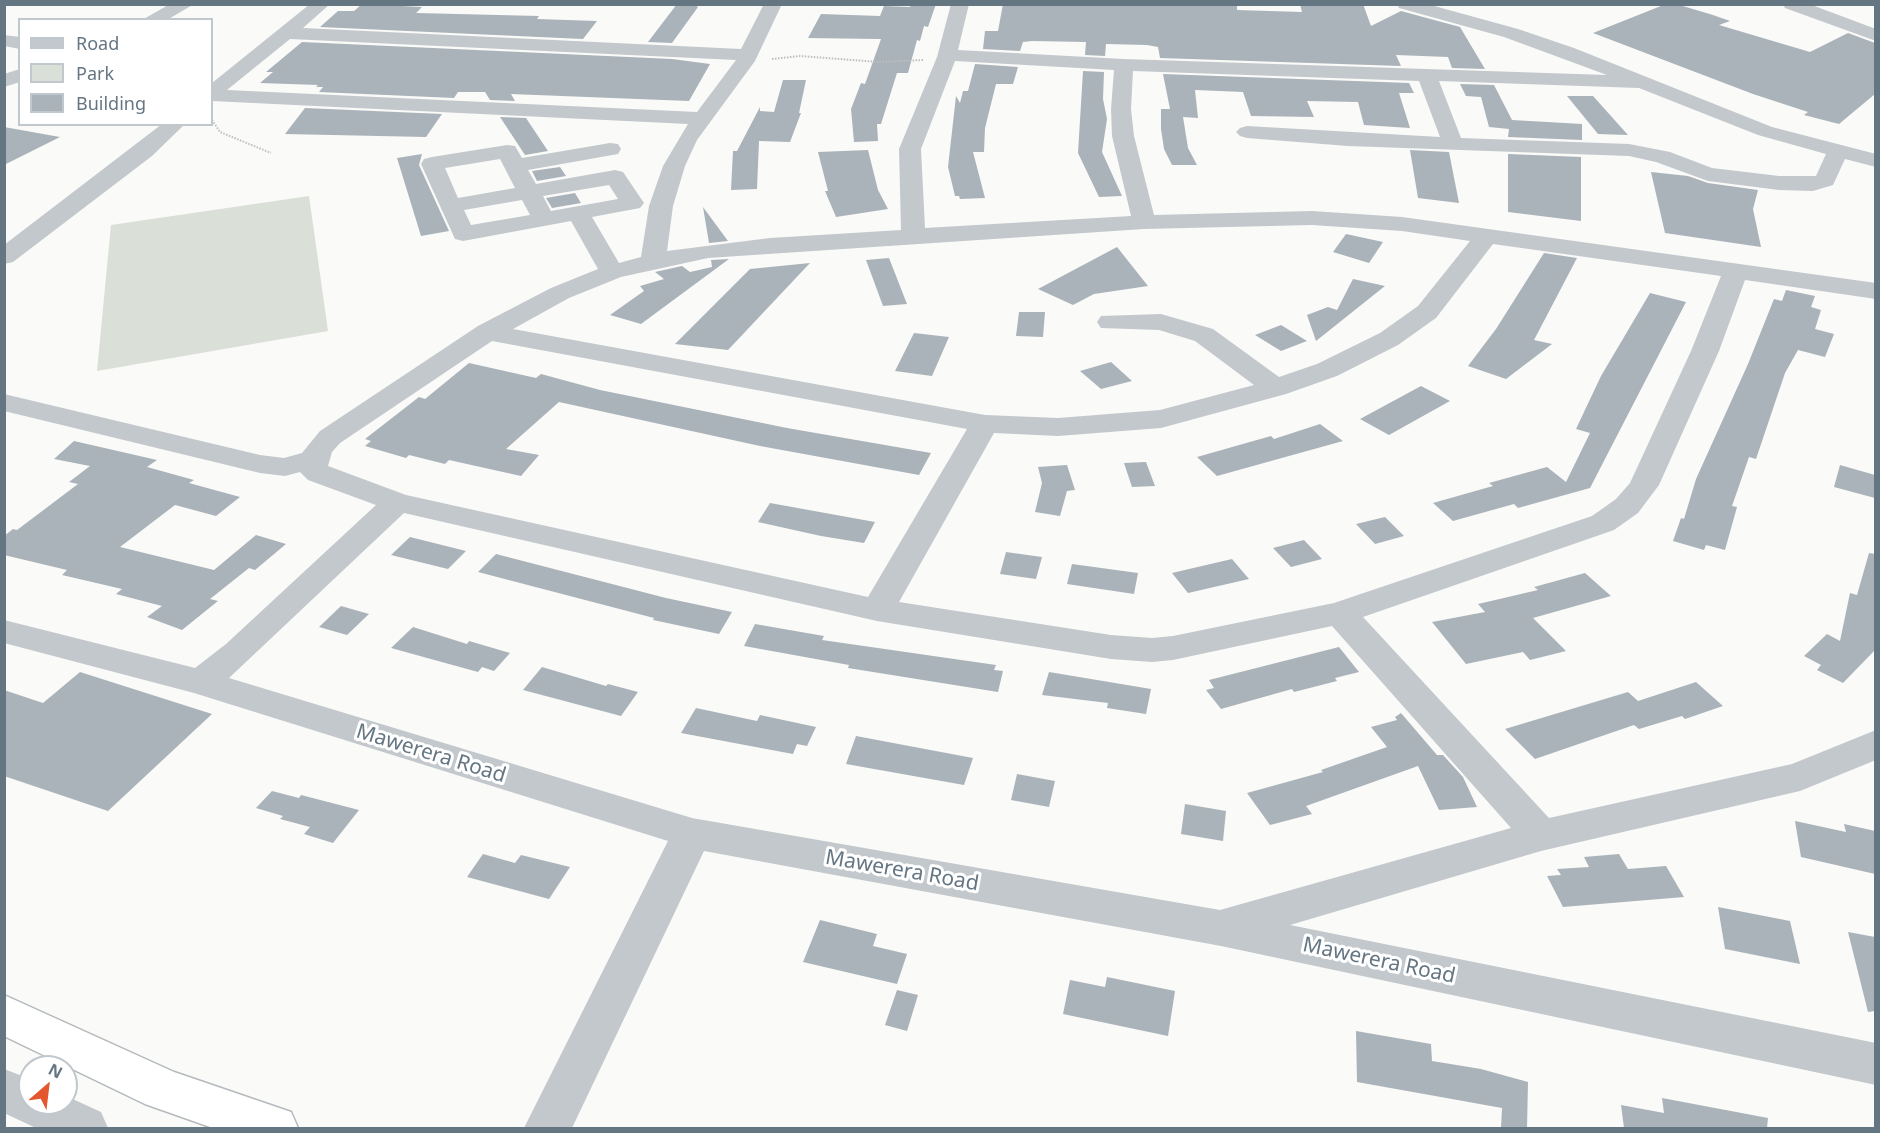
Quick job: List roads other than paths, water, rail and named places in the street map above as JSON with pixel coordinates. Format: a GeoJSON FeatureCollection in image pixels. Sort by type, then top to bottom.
{"type":"FeatureCollection","features":[{"type":"Feature","properties":{"kind":"highway"},"geometry":{"type":"LineString","coordinates":[[4,1014],[162,1089],[274,1128]]}},
{"type":"Feature","properties":{"kind":"street"},"geometry":{"type":"LineString","coordinates":[[155,18],[186,4]]}},
{"type":"Feature","properties":{"kind":"street"},"geometry":{"type":"LineString","coordinates":[[213,93],[322,4]]}},
{"type":"Feature","properties":{"kind":"street"},"geometry":{"type":"LineString","coordinates":[[653,261],[661,206],[674,166],[702,118],[745,58],[773,4]]}},
{"type":"Feature","properties":{"kind":"street"},"geometry":{"type":"LineString","coordinates":[[913,236],[910,149],[947,56],[960,4]]}},
{"type":"Feature","properties":{"kind":"street"},"geometry":{"type":"LineString","coordinates":[[1405,4],[1511,33],[1765,131],[1875,160]]}},
{"type":"Feature","properties":{"kind":"street"},"geometry":{"type":"LineString","coordinates":[[1791,4],[1875,36]]}},
{"type":"Feature","properties":{"kind":"street"},"geometry":{"type":"LineString","coordinates":[[284,33],[745,58]]}},
{"type":"Feature","properties":{"kind":"street"},"geometry":{"type":"LineString","coordinates":[[947,56],[1124,65],[1640,82]]}},
{"type":"Feature","properties":{"kind":"street"},"geometry":{"type":"LineString","coordinates":[[1124,65],[1121,109],[1123,136],[1144,222]]}},
{"type":"Feature","properties":{"kind":"street"},"geometry":{"type":"LineString","coordinates":[[1426,74],[1453,144]]}},
{"type":"Feature","properties":{"kind":"street"},"geometry":{"type":"LineString","coordinates":[[213,94],[702,118]]}},
{"type":"Feature","properties":{"kind":"street"},"geometry":{"type":"LineString","coordinates":[[4,256],[144,151],[173,126]]}},
{"type":"Feature","properties":{"kind":"street"},"geometry":{"type":"LineString","coordinates":[[1247,132],[1348,140],[1629,150],[1662,157],[1708,174],[1790,184],[1813,184],[1825,180],[1838,152]]}},
{"type":"Feature","properties":{"kind":"street"},"geometry":{"type":"LineString","coordinates":[[515,167],[610,149]]}},
{"type":"Feature","properties":{"kind":"street"},"geometry":{"type":"LineString","coordinates":[[450,206],[529,192],[615,177],[632,203],[463,234],[450,206],[432,164],[507,151],[515,167],[529,192],[544,219]]}},
{"type":"Feature","properties":{"kind":"street"},"geometry":{"type":"LineString","coordinates":[[578,213],[612,272]]}},
{"type":"Feature","properties":{"kind":"street"},"geometry":{"type":"LineString","coordinates":[[1736,271],[1705,351],[1644,485],[1628,506],[1602,523],[1340,613],[1201,643],[1152,650],[1111,647],[877,610],[397,502],[319,474],[312,468],[318,449],[330,437],[487,332],[560,293],[612,272],[653,261],[770,245],[1144,222],[1312,218],[1402,224],[1736,271],[1875,291]]}},
{"type":"Feature","properties":{"kind":"street"},"geometry":{"type":"LineString","coordinates":[[487,332],[985,424],[1058,427],[1161,419],[1276,388],[1327,370],[1389,339],[1427,312],[1486,236]]}},
{"type":"Feature","properties":{"kind":"street"},"geometry":{"type":"LineString","coordinates":[[1110,322],[1161,322],[1204,335],[1276,388]]}},
{"type":"Feature","properties":{"kind":"street"},"geometry":{"type":"LineString","coordinates":[[4,402],[260,464],[285,467],[314,459]]}},
{"type":"Feature","properties":{"kind":"street"},"geometry":{"type":"LineString","coordinates":[[877,610],[985,424]]}},
{"type":"Feature","properties":{"kind":"street"},"geometry":{"type":"LineString","coordinates":[[201,682],[238,652],[397,502]]}},
{"type":"Feature","properties":{"kind":"street"},"geometry":{"type":"LineString","coordinates":[[1340,613],[1541,835]]}},
{"type":"Feature","properties":{"kind":"street","name":"Mawerera Road"},"geometry":{"type":"LineString","coordinates":[[4,631],[201,682],[692,833],[1221,928],[1875,1064]]}},
{"type":"Feature","properties":{"kind":"street"},"geometry":{"type":"LineString","coordinates":[[1221,928],[1541,835],[1800,777],[1875,744]]}},
{"type":"Feature","properties":{"kind":"street"},"geometry":{"type":"LineString","coordinates":[[548,1128],[692,833]]}},
{"type":"Feature","properties":{"kind":"street"},"geometry":{"type":"LineString","coordinates":[[4,1090],[18,1097]]}},
{"type":"Feature","properties":{"kind":"street"},"geometry":{"type":"LineString","coordinates":[[56,1115],[84,1128]]}}]}
